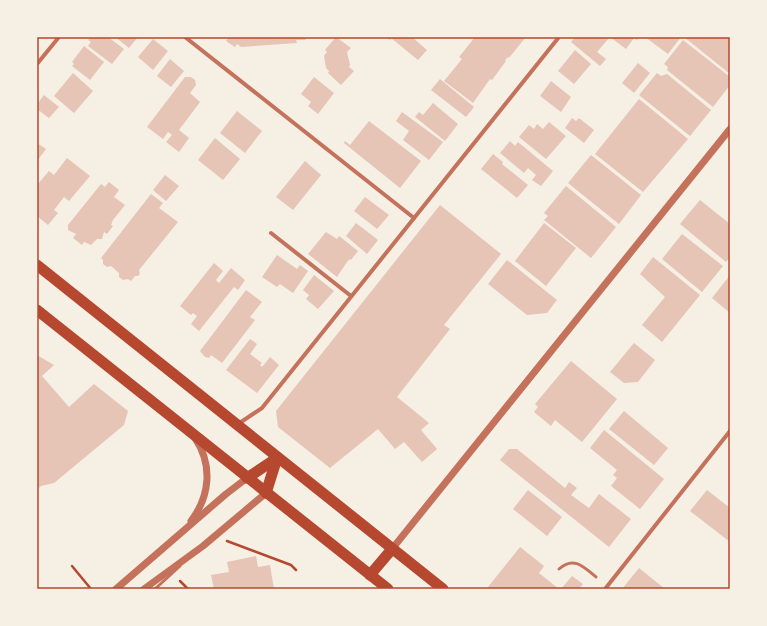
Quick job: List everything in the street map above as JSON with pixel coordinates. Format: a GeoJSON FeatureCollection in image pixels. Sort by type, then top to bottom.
{"type":"FeatureCollection","features":[{"type":"Feature","properties":{"kind":"highway"},"geometry":{"type":"LineString","coordinates":[[37,265],[443,589]]}},
{"type":"Feature","properties":{"kind":"highway"},"geometry":{"type":"LineString","coordinates":[[37,310],[191,434],[388,589]]}},
{"type":"Feature","properties":{"kind":"highway"},"geometry":{"type":"LineString","coordinates":[[247,478],[277,458]]}},
{"type":"Feature","properties":{"kind":"highway"},"geometry":{"type":"LineString","coordinates":[[266,493],[277,458]]}},
{"type":"Feature","properties":{"kind":"highway"},"geometry":{"type":"LineString","coordinates":[[370,575],[392,548]]}},
{"type":"Feature","properties":{"kind":"street"},"geometry":{"type":"LineString","coordinates":[[37,64],[59,37]]}},
{"type":"Feature","properties":{"kind":"street"},"geometry":{"type":"LineString","coordinates":[[185,37],[414,218]]}},
{"type":"Feature","properties":{"kind":"street"},"geometry":{"type":"LineString","coordinates":[[237,425],[262,408],[559,37]]}},
{"type":"Feature","properties":{"kind":"street"},"geometry":{"type":"LineString","coordinates":[[392,548],[730,129]]}},
{"type":"Feature","properties":{"kind":"street"},"geometry":{"type":"LineString","coordinates":[[271,233],[352,296]]}},
{"type":"Feature","properties":{"kind":"street"},"geometry":{"type":"LineString","coordinates":[[605,589],[730,431]]}},
{"type":"Feature","properties":{"kind":"street"},"geometry":{"type":"LineString","coordinates":[[182,532],[197,512],[205,492],[208,478],[203,453],[191,434]]}},
{"type":"Feature","properties":{"kind":"street"},"geometry":{"type":"LineString","coordinates":[[116,589],[226,494],[247,478]]}},
{"type":"Feature","properties":{"kind":"street"},"geometry":{"type":"LineString","coordinates":[[144,589],[202,546],[266,493]]}},
{"type":"Feature","properties":{"kind":"street"},"geometry":{"type":"LineString","coordinates":[[119,589],[134,574]]}},
{"type":"Feature","properties":{"kind":"lane"},"geometry":{"type":"LineString","coordinates":[[155,589],[202,546]]}},
{"type":"Feature","properties":{"kind":"lane"},"geometry":{"type":"LineString","coordinates":[[559,569],[566,563],[574,562],[596,577]]}},
{"type":"Feature","properties":{"kind":"path"},"geometry":{"type":"LineString","coordinates":[[225,540],[291,565],[296,570]]}},
{"type":"Feature","properties":{"kind":"path"},"geometry":{"type":"LineString","coordinates":[[72,566],[91,589]]}},
{"type":"Feature","properties":{"kind":"path"},"geometry":{"type":"LineString","coordinates":[[180,581],[188,589]]}},
{"type":"Feature","properties":{"kind":"building"},"geometry":{"type":"Polygon","coordinates":[[[91,37],[108,37],[124,49],[112,64],[88,46],[91,42],[88,40],[91,37]]]}},
{"type":"Feature","properties":{"kind":"building"},"geometry":{"type":"Polygon","coordinates":[[[115,37],[138,37],[129,48],[115,37]]]}},
{"type":"Feature","properties":{"kind":"building"},"geometry":{"type":"Polygon","coordinates":[[[229,37],[308,37],[305,40],[296,40],[297,43],[241,47],[237,44],[235,47],[226,41],[229,37]]]}},
{"type":"Feature","properties":{"kind":"building"},"geometry":{"type":"Polygon","coordinates":[[[336,37],[351,48],[347,52],[350,65],[349,67],[354,71],[341,85],[328,73],[329,71],[326,68],[324,56],[327,52],[325,50],[336,37]]]}},
{"type":"Feature","properties":{"kind":"building"},"geometry":{"type":"Polygon","coordinates":[[[386,37],[412,37],[427,50],[418,60],[391,38],[390,40],[386,37]]]}},
{"type":"Feature","properties":{"kind":"building"},"geometry":{"type":"Polygon","coordinates":[[[475,37],[525,38],[509,58],[508,57],[505,60],[506,61],[492,80],[490,79],[473,103],[444,81],[462,59],[459,57],[475,37]]]}},
{"type":"Feature","properties":{"kind":"building"},"geometry":{"type":"Polygon","coordinates":[[[575,37],[609,38],[597,52],[606,59],[600,66],[571,42],[575,37]]]}},
{"type":"Feature","properties":{"kind":"building"},"geometry":{"type":"Polygon","coordinates":[[[610,37],[639,37],[637,40],[634,38],[626,49],[610,37]]]}},
{"type":"Feature","properties":{"kind":"building"},"geometry":{"type":"Polygon","coordinates":[[[645,37],[681,37],[668,54],[645,37]]]}},
{"type":"Feature","properties":{"kind":"building"},"geometry":{"type":"Polygon","coordinates":[[[684,37],[730,37],[730,74],[684,37]]]}},
{"type":"Feature","properties":{"kind":"building"},"geometry":{"type":"Polygon","coordinates":[[[153,39],[168,51],[153,70],[138,57],[153,39]]]}},
{"type":"Feature","properties":{"kind":"building"},"geometry":{"type":"Polygon","coordinates":[[[683,40],[730,77],[730,85],[713,107],[667,70],[668,67],[664,64],[683,40]]]}},
{"type":"Feature","properties":{"kind":"building"},"geometry":{"type":"Polygon","coordinates":[[[84,46],[104,62],[90,80],[72,66],[74,64],[72,62],[84,46]]]}},
{"type":"Feature","properties":{"kind":"building"},"geometry":{"type":"Polygon","coordinates":[[[575,50],[591,64],[574,84],[558,71],[575,50]]]}},
{"type":"Feature","properties":{"kind":"building"},"geometry":{"type":"Polygon","coordinates":[[[170,59],[184,71],[171,87],[157,76],[170,59]]]}},
{"type":"Feature","properties":{"kind":"building"},"geometry":{"type":"Polygon","coordinates":[[[638,63],[650,73],[634,93],[622,83],[638,63]]]}},
{"type":"Feature","properties":{"kind":"building"},"geometry":{"type":"Polygon","coordinates":[[[73,73],[93,91],[74,113],[54,96],[73,73]]]}},
{"type":"Feature","properties":{"kind":"building"},"geometry":{"type":"Polygon","coordinates":[[[657,73],[661,76],[667,74],[711,110],[690,136],[639,95],[657,73]]]}},
{"type":"Feature","properties":{"kind":"building"},"geometry":{"type":"Polygon","coordinates":[[[185,77],[191,77],[195,80],[196,85],[190,93],[200,102],[179,130],[189,138],[179,152],[166,142],[172,135],[168,132],[163,139],[147,127],[185,77]]]}},
{"type":"Feature","properties":{"kind":"building"},"geometry":{"type":"Polygon","coordinates":[[[314,77],[334,93],[318,114],[308,106],[311,102],[301,94],[314,77]]]}},
{"type":"Feature","properties":{"kind":"building"},"geometry":{"type":"Polygon","coordinates":[[[440,79],[474,107],[466,117],[431,90],[440,79]]]}},
{"type":"Feature","properties":{"kind":"building"},"geometry":{"type":"Polygon","coordinates":[[[551,81],[571,97],[561,112],[540,96],[551,81]]]}},
{"type":"Feature","properties":{"kind":"building"},"geometry":{"type":"Polygon","coordinates":[[[44,95],[59,107],[49,118],[37,109],[37,104],[44,95]]]}},
{"type":"Feature","properties":{"kind":"building"},"geometry":{"type":"Polygon","coordinates":[[[639,99],[688,139],[643,192],[595,154],[639,99]]]}},
{"type":"Feature","properties":{"kind":"building"},"geometry":{"type":"Polygon","coordinates":[[[433,103],[458,124],[445,141],[415,117],[419,112],[423,115],[433,103]]]}},
{"type":"Feature","properties":{"kind":"building"},"geometry":{"type":"Polygon","coordinates":[[[237,111],[262,131],[245,153],[220,133],[237,111]]]}},
{"type":"Feature","properties":{"kind":"building"},"geometry":{"type":"Polygon","coordinates":[[[402,112],[443,142],[429,160],[403,140],[409,131],[396,121],[402,112]]]}},
{"type":"Feature","properties":{"kind":"building"},"geometry":{"type":"Polygon","coordinates":[[[572,118],[576,121],[579,118],[594,130],[584,143],[565,128],[572,118]]]}},
{"type":"Feature","properties":{"kind":"building"},"geometry":{"type":"Polygon","coordinates":[[[369,121],[421,161],[400,188],[344,143],[345,141],[350,145],[369,121]]]}},
{"type":"Feature","properties":{"kind":"building"},"geometry":{"type":"Polygon","coordinates":[[[549,122],[566,136],[546,159],[519,137],[529,125],[534,129],[537,124],[543,129],[549,122]]]}},
{"type":"Feature","properties":{"kind":"building"},"geometry":{"type":"Polygon","coordinates":[[[215,138],[240,159],[223,180],[198,160],[215,138]]]}},
{"type":"Feature","properties":{"kind":"building"},"geometry":{"type":"Polygon","coordinates":[[[510,141],[515,146],[518,142],[553,171],[541,186],[532,180],[536,175],[528,168],[524,173],[500,153],[510,141]]]}},
{"type":"Feature","properties":{"kind":"building"},"geometry":{"type":"Polygon","coordinates":[[[37,143],[46,149],[37,161],[37,143]]]}},
{"type":"Feature","properties":{"kind":"building"},"geometry":{"type":"Polygon","coordinates":[[[493,154],[503,162],[502,164],[528,185],[517,198],[481,169],[493,154]]]}},
{"type":"Feature","properties":{"kind":"building"},"geometry":{"type":"Polygon","coordinates":[[[591,155],[641,195],[619,224],[568,183],[591,155]]]}},
{"type":"Feature","properties":{"kind":"building"},"geometry":{"type":"Polygon","coordinates":[[[67,158],[90,176],[69,201],[64,197],[54,210],[58,213],[48,225],[37,216],[37,185],[49,171],[54,175],[67,158]]]}},
{"type":"Feature","properties":{"kind":"building"},"geometry":{"type":"Polygon","coordinates":[[[305,161],[321,175],[293,210],[276,197],[305,161]]]}},
{"type":"Feature","properties":{"kind":"building"},"geometry":{"type":"Polygon","coordinates":[[[165,175],[179,186],[166,201],[153,190],[165,175]]]}},
{"type":"Feature","properties":{"kind":"building"},"geometry":{"type":"Polygon","coordinates":[[[109,182],[119,190],[114,197],[125,205],[113,220],[111,225],[113,226],[107,234],[104,232],[102,239],[97,239],[91,245],[84,242],[82,245],[73,238],[76,234],[68,230],[68,225],[101,184],[105,187],[109,182]]]}},
{"type":"Feature","properties":{"kind":"building"},"geometry":{"type":"Polygon","coordinates":[[[566,186],[616,227],[591,258],[544,220],[548,216],[544,213],[566,186]]]}},
{"type":"Feature","properties":{"kind":"building"},"geometry":{"type":"Polygon","coordinates":[[[151,194],[163,203],[159,208],[178,222],[139,270],[140,274],[135,276],[131,281],[128,279],[123,280],[119,277],[119,273],[111,266],[107,267],[103,264],[103,260],[101,258],[151,194]]]}},
{"type":"Feature","properties":{"kind":"building"},"geometry":{"type":"Polygon","coordinates":[[[365,197],[389,215],[377,229],[354,211],[365,197]]]}},
{"type":"Feature","properties":{"kind":"building"},"geometry":{"type":"Polygon","coordinates":[[[700,200],[730,224],[730,257],[726,262],[680,224],[700,200]]]}},
{"type":"Feature","properties":{"kind":"building"},"geometry":{"type":"Polygon","coordinates":[[[440,205],[501,254],[444,325],[450,329],[397,397],[429,423],[421,430],[437,449],[422,462],[404,442],[395,449],[378,429],[330,468],[278,427],[276,411],[440,205]]]}},
{"type":"Feature","properties":{"kind":"building"},"geometry":{"type":"Polygon","coordinates":[[[356,223],[378,240],[367,254],[346,236],[356,223]]]}},
{"type":"Feature","properties":{"kind":"building"},"geometry":{"type":"Polygon","coordinates":[[[544,223],[576,248],[546,286],[515,261],[544,223]]]}},
{"type":"Feature","properties":{"kind":"building"},"geometry":{"type":"Polygon","coordinates":[[[326,232],[337,239],[339,236],[358,251],[351,260],[350,259],[347,262],[337,277],[308,254],[326,232]]]}},
{"type":"Feature","properties":{"kind":"building"},"geometry":{"type":"Polygon","coordinates":[[[682,234],[723,266],[702,292],[662,259],[682,234]]]}},
{"type":"Feature","properties":{"kind":"building"},"geometry":{"type":"Polygon","coordinates":[[[277,255],[297,269],[300,265],[308,271],[293,293],[280,284],[277,287],[262,277],[277,255]]]}},
{"type":"Feature","properties":{"kind":"building"},"geometry":{"type":"Polygon","coordinates":[[[653,257],[700,295],[662,342],[642,325],[665,297],[640,274],[653,257]]]}},
{"type":"Feature","properties":{"kind":"building"},"geometry":{"type":"Polygon","coordinates":[[[507,260],[557,300],[547,313],[527,315],[488,284],[507,260]]]}},
{"type":"Feature","properties":{"kind":"building"},"geometry":{"type":"Polygon","coordinates":[[[214,263],[223,271],[216,280],[219,283],[231,268],[245,280],[238,290],[234,287],[199,331],[191,324],[197,316],[193,313],[191,315],[180,306],[214,263]]]}},
{"type":"Feature","properties":{"kind":"building"},"geometry":{"type":"Polygon","coordinates":[[[314,275],[334,291],[318,309],[306,299],[309,295],[303,290],[314,275]]]}},
{"type":"Feature","properties":{"kind":"building"},"geometry":{"type":"Polygon","coordinates":[[[730,275],[730,313],[712,298],[730,275]]]}},
{"type":"Feature","properties":{"kind":"building"},"geometry":{"type":"Polygon","coordinates":[[[246,290],[262,302],[250,317],[255,320],[222,363],[211,355],[209,358],[205,357],[200,351],[246,290]]]}},
{"type":"Feature","properties":{"kind":"building"},"geometry":{"type":"Polygon","coordinates":[[[250,339],[257,344],[250,354],[262,363],[260,365],[262,367],[270,357],[279,365],[257,393],[226,370],[250,339]]]}},
{"type":"Feature","properties":{"kind":"building"},"geometry":{"type":"Polygon","coordinates":[[[634,343],[655,360],[638,382],[624,383],[610,372],[634,343]]]}},
{"type":"Feature","properties":{"kind":"building"},"geometry":{"type":"Polygon","coordinates":[[[37,355],[54,365],[42,376],[69,407],[94,384],[128,411],[124,425],[54,483],[41,486],[37,490],[37,355]]]}},
{"type":"Feature","properties":{"kind":"building"},"geometry":{"type":"Polygon","coordinates":[[[571,361],[617,399],[582,442],[555,420],[551,426],[534,412],[538,407],[535,404],[571,361]]]}},
{"type":"Feature","properties":{"kind":"building"},"geometry":{"type":"Polygon","coordinates":[[[624,411],[668,448],[654,465],[609,429],[624,411]]]}},
{"type":"Feature","properties":{"kind":"building"},"geometry":{"type":"Polygon","coordinates":[[[604,430],[664,479],[640,509],[611,486],[617,478],[613,475],[617,470],[590,448],[604,430]]]}},
{"type":"Feature","properties":{"kind":"building"},"geometry":{"type":"Polygon","coordinates":[[[509,449],[517,449],[565,488],[569,482],[577,488],[571,495],[589,508],[599,494],[631,519],[609,547],[500,460],[509,449]]]}},
{"type":"Feature","properties":{"kind":"building"},"geometry":{"type":"Polygon","coordinates":[[[528,490],[562,517],[547,536],[513,509],[528,490]]]}},
{"type":"Feature","properties":{"kind":"building"},"geometry":{"type":"Polygon","coordinates":[[[707,490],[730,508],[730,542],[690,511],[707,490]]]}},
{"type":"Feature","properties":{"kind":"building"},"geometry":{"type":"Polygon","coordinates":[[[520,547],[544,566],[539,573],[559,589],[530,589],[528,587],[526,589],[491,589],[488,587],[520,547]]]}},
{"type":"Feature","properties":{"kind":"building"},"geometry":{"type":"Polygon","coordinates":[[[256,556],[258,567],[270,565],[274,589],[214,589],[211,575],[229,572],[227,562],[256,556]]]}},
{"type":"Feature","properties":{"kind":"building"},"geometry":{"type":"Polygon","coordinates":[[[639,568],[665,589],[622,589],[639,568]]]}},
{"type":"Feature","properties":{"kind":"building"},"geometry":{"type":"Polygon","coordinates":[[[572,576],[583,584],[579,589],[561,589],[572,576]]]}}]}
